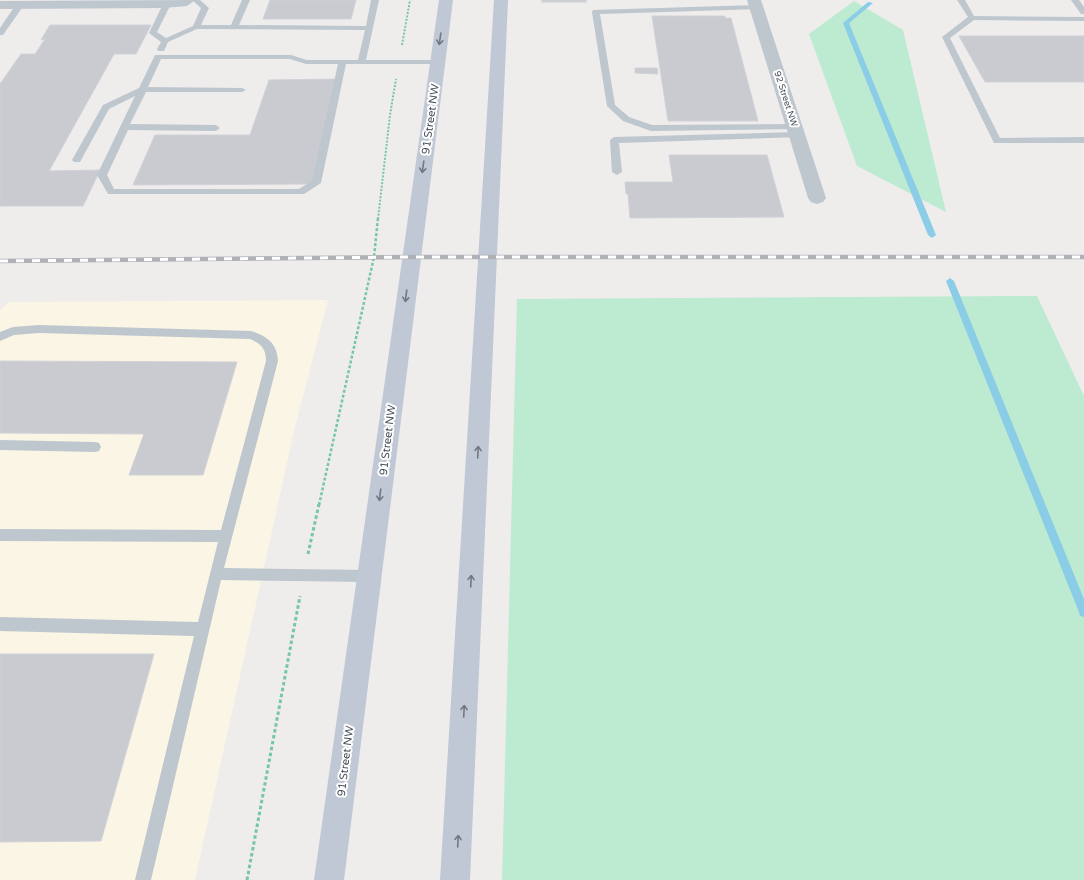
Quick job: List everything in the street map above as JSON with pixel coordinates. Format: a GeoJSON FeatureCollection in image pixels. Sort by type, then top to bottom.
{"type":"FeatureCollection","features":[{"type":"Feature","properties":{"kind":"main road","name":"91 Street NW"},"geometry":{"type":"LineString","coordinates":[[329,880],[446,0]]}},
{"type":"Feature","properties":{"kind":"main road"},"geometry":{"type":"LineString","coordinates":[[456,880],[501,0]]}},
{"type":"Feature","properties":{"kind":"street"},"geometry":{"type":"LineString","coordinates":[[0,5],[167,4],[185,2]]}},
{"type":"Feature","properties":{"kind":"street","name":"92 Street NW"},"geometry":{"type":"LineString","coordinates":[[756,4],[817,198]]}},
{"type":"Feature","properties":{"kind":"lane"},"geometry":{"type":"LineString","coordinates":[[196,0],[205,8],[196,27]]}},
{"type":"Feature","properties":{"kind":"lane"},"geometry":{"type":"LineString","coordinates":[[234,27],[246,0]]}},
{"type":"Feature","properties":{"kind":"lane"},"geometry":{"type":"LineString","coordinates":[[362,62],[375,0]]}},
{"type":"Feature","properties":{"kind":"lane"},"geometry":{"type":"LineString","coordinates":[[961,0],[972,18]]}},
{"type":"Feature","properties":{"kind":"lane"},"geometry":{"type":"LineString","coordinates":[[1075,0],[1084,12]]}},
{"type":"Feature","properties":{"kind":"lane"},"geometry":{"type":"LineString","coordinates":[[165,42],[153,33],[167,4]]}},
{"type":"Feature","properties":{"kind":"lane"},"geometry":{"type":"LineString","coordinates":[[756,4],[596,12],[612,106],[626,119],[651,128],[796,131]]}},
{"type":"Feature","properties":{"kind":"lane"},"geometry":{"type":"LineString","coordinates":[[0,33],[20,5]]}},
{"type":"Feature","properties":{"kind":"lane"},"geometry":{"type":"LineString","coordinates":[[1084,18],[972,18],[946,36],[997,141],[1084,140]]}},
{"type":"Feature","properties":{"kind":"lane"},"geometry":{"type":"LineString","coordinates":[[344,62],[316,183],[301,192],[111,192],[102,175],[165,42],[196,27],[369,28]]}},
{"type":"Feature","properties":{"kind":"lane"},"geometry":{"type":"LineString","coordinates":[[158,57],[291,57],[306,62],[437,62]]}},
{"type":"Feature","properties":{"kind":"lane"},"geometry":{"type":"LineString","coordinates":[[77,160],[106,107],[142,89],[242,90]]}},
{"type":"Feature","properties":{"kind":"lane"},"geometry":{"type":"LineString","coordinates":[[124,127],[216,128]]}},
{"type":"Feature","properties":{"kind":"lane"},"geometry":{"type":"LineString","coordinates":[[617,172],[614,140],[796,131]]}},
{"type":"Feature","properties":{"kind":"lane"},"geometry":{"type":"LineString","coordinates":[[0,337],[13,331],[39,328],[251,335],[264,341],[272,350],[272,361],[202,630],[143,880]]}},
{"type":"Feature","properties":{"kind":"lane"},"geometry":{"type":"LineString","coordinates":[[0,446],[95,447]]}},
{"type":"Feature","properties":{"kind":"lane"},"geometry":{"type":"LineString","coordinates":[[0,535],[226,536]]}},
{"type":"Feature","properties":{"kind":"lane"},"geometry":{"type":"LineString","coordinates":[[216,574],[369,576]]}},
{"type":"Feature","properties":{"kind":"lane"},"geometry":{"type":"LineString","coordinates":[[0,624],[202,630]]}},
{"type":"Feature","properties":{"kind":"path"},"geometry":{"type":"LineString","coordinates":[[247,880],[304,575],[374,257],[390,115],[410,0]]}},
{"type":"Feature","properties":{"kind":"shaded area"},"geometry":{"type":"Polygon","coordinates":[[[328,300],[294,431],[195,880],[0,880],[0,310],[9,302],[328,300]]]}},
{"type":"Feature","properties":{"kind":"green space"},"geometry":{"type":"Polygon","coordinates":[[[854,1],[903,30],[946,212],[857,166],[809,34],[854,1]]]}},
{"type":"Feature","properties":{"kind":"green space"},"geometry":{"type":"Polygon","coordinates":[[[1037,296],[1084,396],[1084,880],[502,880],[517,299],[1037,296]]]}},
{"type":"Feature","properties":{"kind":"building"},"geometry":{"type":"Polygon","coordinates":[[[270,0],[356,0],[351,19],[263,19],[270,0]]]}},
{"type":"Feature","properties":{"kind":"building"},"geometry":{"type":"Polygon","coordinates":[[[542,0],[586,0],[586,2],[542,2],[542,0]]]}},
{"type":"Feature","properties":{"kind":"building"},"geometry":{"type":"Polygon","coordinates":[[[652,16],[725,16],[725,18],[731,18],[758,121],[668,121],[652,16]]]}},
{"type":"Feature","properties":{"kind":"building"},"geometry":{"type":"Polygon","coordinates":[[[50,25],[151,25],[136,54],[114,54],[49,171],[100,170],[83,206],[0,206],[0,84],[21,54],[35,54],[45,39],[41,40],[50,25]]]}},
{"type":"Feature","properties":{"kind":"building"},"geometry":{"type":"Polygon","coordinates":[[[959,36],[1084,36],[1084,82],[985,82],[959,36]]]}},
{"type":"Feature","properties":{"kind":"building"},"geometry":{"type":"Polygon","coordinates":[[[635,68],[657,68],[658,74],[635,73],[635,68]]]}},
{"type":"Feature","properties":{"kind":"building"},"geometry":{"type":"Polygon","coordinates":[[[339,79],[313,184],[133,185],[155,135],[250,135],[269,80],[339,79]]]}},
{"type":"Feature","properties":{"kind":"building"},"geometry":{"type":"Polygon","coordinates":[[[669,155],[767,155],[784,217],[630,218],[628,194],[626,194],[625,182],[673,182],[669,155]]]}},
{"type":"Feature","properties":{"kind":"building"},"geometry":{"type":"Polygon","coordinates":[[[0,361],[237,362],[203,475],[129,475],[144,434],[0,433],[0,361]]]}},
{"type":"Feature","properties":{"kind":"building"},"geometry":{"type":"Polygon","coordinates":[[[0,654],[154,654],[101,841],[0,842],[0,654]]]}},
{"type":"Feature","properties":{"kind":"waterway"},"geometry":{"type":"LineString","coordinates":[[870,3],[846,23],[932,235]]}},
{"type":"Feature","properties":{"kind":"waterway"},"geometry":{"type":"LineString","coordinates":[[950,281],[1084,612]]}},
{"type":"Feature","properties":{"kind":"railway"},"geometry":{"type":"LineString","coordinates":[[0,261],[411,257],[1084,257]]}}]}
